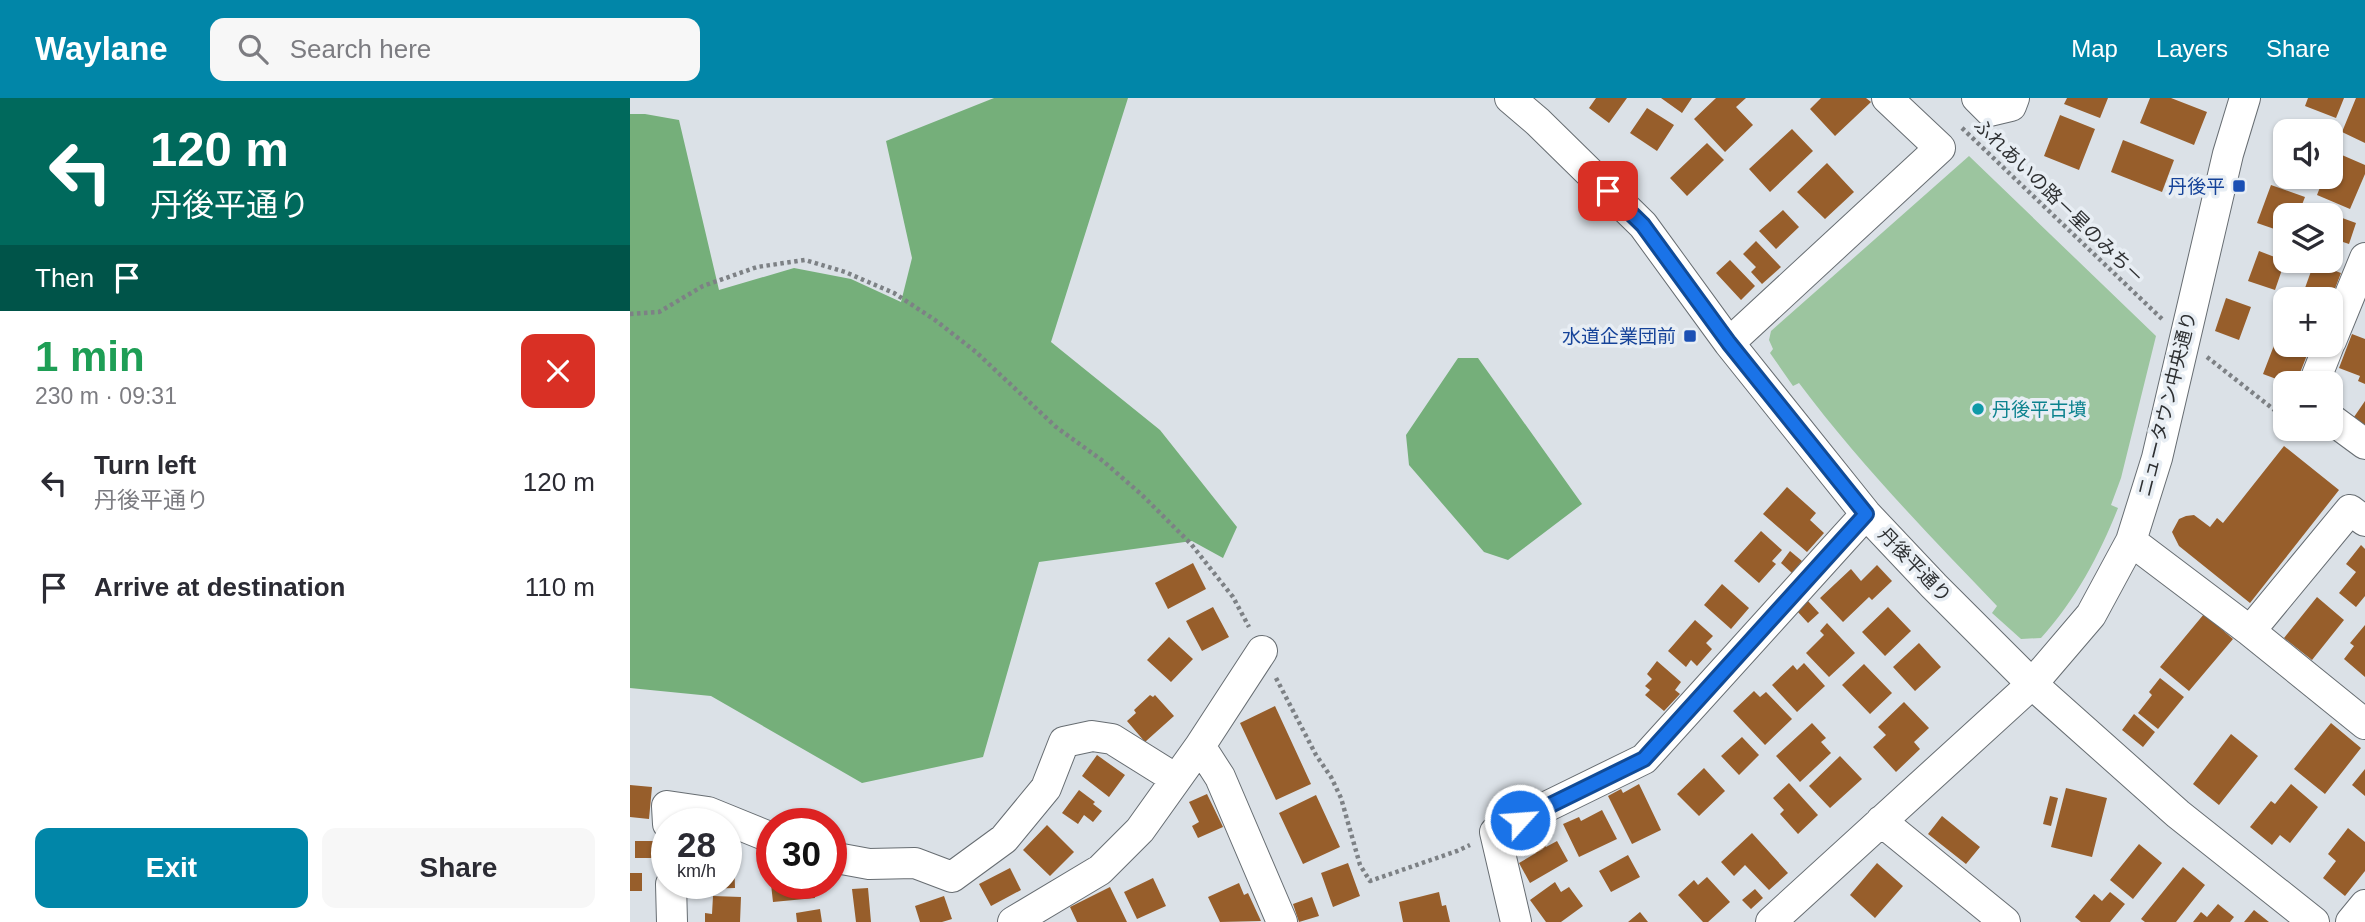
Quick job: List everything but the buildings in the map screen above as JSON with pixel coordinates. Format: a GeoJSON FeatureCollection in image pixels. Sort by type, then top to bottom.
{"type":"FeatureCollection","features":[{"type":"Feature","properties":{"kind":"street","name":"丹後平通り"},"geometry":{"type":"LineString","coordinates":[[1510,98],[1538,121],[1643,225],[1729,343],[1866,514],[1934,586],[2032,684],[2178,814],[2314,922]]}},
{"type":"Feature","properties":{"kind":"street"},"geometry":{"type":"LineString","coordinates":[[1729,343],[1940,148],[1887,98]]}},
{"type":"Feature","properties":{"kind":"street"},"geometry":{"type":"LineString","coordinates":[[1977,98],[1990,111],[2011,106],[2014,98]]}},
{"type":"Feature","properties":{"kind":"street","name":"ニュータウン中央通り"},"geometry":{"type":"LineString","coordinates":[[1771,922],[2032,684],[2091,615],[2131,541],[2157,457],[2203,260],[2245,98]]}},
{"type":"Feature","properties":{"kind":"street"},"geometry":{"type":"LineString","coordinates":[[2343,311],[2365,258]]}},
{"type":"Feature","properties":{"kind":"street"},"geometry":{"type":"LineString","coordinates":[[2343,428],[2365,444]]}},
{"type":"Feature","properties":{"kind":"street"},"geometry":{"type":"LineString","coordinates":[[2250,631],[2350,510],[2365,521]]}},
{"type":"Feature","properties":{"kind":"street"},"geometry":{"type":"LineString","coordinates":[[1516,922],[1494,832],[1644,759],[1866,514]]}},
{"type":"Feature","properties":{"kind":"street"},"geometry":{"type":"LineString","coordinates":[[2131,541],[2250,631],[2365,724]]}},
{"type":"Feature","properties":{"kind":"street"},"geometry":{"type":"LineString","coordinates":[[1032,917],[1100,870],[1140,830],[1200,746],[1262,651]]}},
{"type":"Feature","properties":{"kind":"street"},"geometry":{"type":"LineString","coordinates":[[847,860],[869,864],[915,863],[952,877],[1004,839],[1046,788],[1064,742],[1092,736],[1112,739],[1176,779]]}},
{"type":"Feature","properties":{"kind":"street"},"geometry":{"type":"LineString","coordinates":[[1200,746],[1220,777],[1282,922]]}},
{"type":"Feature","properties":{"kind":"street"},"geometry":{"type":"LineString","coordinates":[[1881,821],[2005,922]]}},
{"type":"Feature","properties":{"kind":"street"},"geometry":{"type":"LineString","coordinates":[[671,899],[672,922]]}},
{"type":"Feature","properties":{"kind":"street"},"geometry":{"type":"LineString","coordinates":[[2351,922],[2365,905]]}},
{"type":"Feature","properties":{"kind":"path","name":"ふれあいの路－星のみち－"},"geometry":{"type":"LineString","coordinates":[[1958,124],[2168,324]]}},
{"type":"Feature","properties":{"kind":"path"},"geometry":{"type":"LineString","coordinates":[[630,314],[659,312],[703,286],[757,267],[805,260],[845,272],[894,293],[976,352],[1056,427],[1103,461],[1142,495],[1191,544],[1233,597],[1316,755],[1331,777],[1341,797],[1360,865],[1370,881],[1457,851],[1494,832]]}},
{"type":"Feature","properties":{"kind":"path"},"geometry":{"type":"LineString","coordinates":[[2200,352],[2273,409]]}},
{"type":"Feature","properties":{"kind":"green space"},"geometry":{"type":"Polygon","coordinates":[[[994,98],[1128,98],[1051,342],[1160,430],[1237,527],[1223,558],[1192,541],[1039,562],[983,757],[862,783],[711,696],[630,688],[630,114],[679,120],[719,290],[794,268],[851,279],[901,302],[912,258],[886,141],[994,98]]]}},
{"type":"Feature","properties":{"kind":"green space","name":"丹後平古墳"},"geometry":{"type":"Polygon","coordinates":[[[1969,156],[2156,336],[2121,478],[2111,505],[2118,508],[2086,576],[2041,638],[2021,639],[1992,613],[1997,606],[1870,470],[1799,383],[1793,386],[1770,353],[1773,349],[1769,340],[1771,331],[1969,156]]]}},
{"type":"Feature","properties":{"kind":"green space"},"geometry":{"type":"Polygon","coordinates":[[[1458,358],[1478,358],[1582,504],[1508,560],[1484,552],[1409,465],[1406,435],[1458,358]]]}},
{"type":"Feature","properties":{"kind":"place","name":"丹後平"},"geometry":{"type":"Point","coordinates":[2239,186]}},
{"type":"Feature","properties":{"kind":"place","name":"水道企業団前"},"geometry":{"type":"Point","coordinates":[1690,336]}},
{"type":"Feature","properties":{"kind":"place","name":"丹後平古墳"},"geometry":{"type":"Point","coordinates":[1978,409]}},
{"type":"Feature","properties":{"kind":"route"},"geometry":{"type":"LineString","coordinates":[[1520,820],[1644,759],[1866,514],[1729,343],[1643,225],[1608,191]]}}]}
